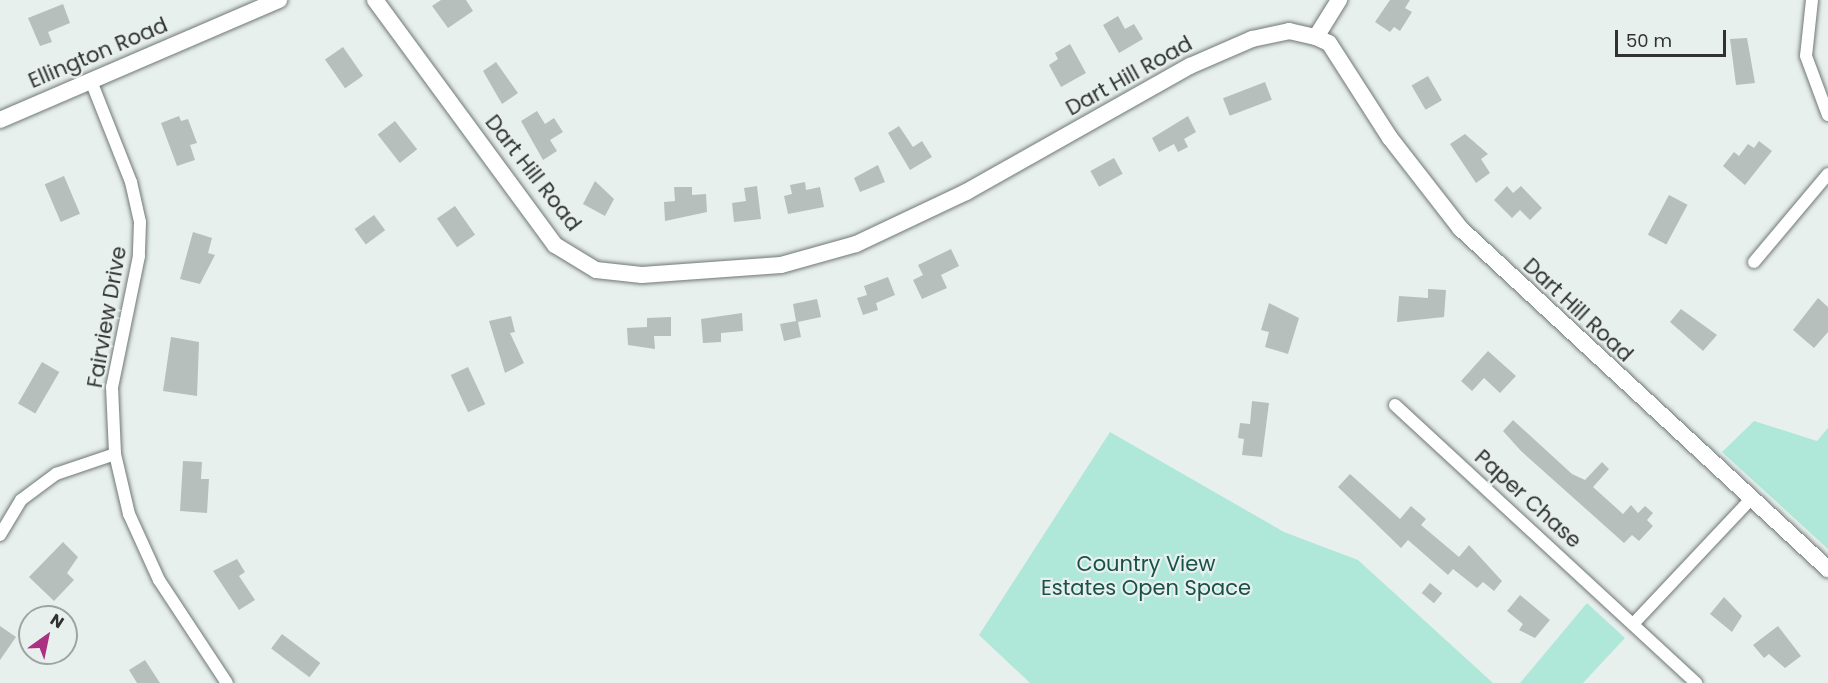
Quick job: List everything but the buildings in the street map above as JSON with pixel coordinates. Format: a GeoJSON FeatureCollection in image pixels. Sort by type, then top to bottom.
{"type":"FeatureCollection","features":[{"type":"Feature","properties":{"kind":"street","name":"Ellington Road"},"geometry":{"type":"LineString","coordinates":[[0,120],[279,0]]}},
{"type":"Feature","properties":{"kind":"street","name":"Dart Hill Road"},"geometry":{"type":"LineString","coordinates":[[375,0],[555,245],[596,270],[642,275],[781,265],[856,244],[966,192],[1190,66],[1252,39],[1290,31],[1316,37],[1329,43],[1390,138],[1460,228],[1828,569]]}},
{"type":"Feature","properties":{"kind":"street"},"geometry":{"type":"LineString","coordinates":[[1316,37],[1339,0]]}},
{"type":"Feature","properties":{"kind":"street"},"geometry":{"type":"LineString","coordinates":[[1812,0],[1806,56],[1828,115]]}},
{"type":"Feature","properties":{"kind":"street","name":"Fairview Drive"},"geometry":{"type":"LineString","coordinates":[[91,81],[131,182],[140,222],[139,256],[112,387],[115,454],[129,514],[159,580],[227,683]]}},
{"type":"Feature","properties":{"kind":"street"},"geometry":{"type":"LineString","coordinates":[[1754,262],[1828,174]]}},
{"type":"Feature","properties":{"kind":"street","name":"Paper Chase"},"geometry":{"type":"LineString","coordinates":[[1395,405],[1635,622],[1696,683]]}},
{"type":"Feature","properties":{"kind":"street"},"geometry":{"type":"LineString","coordinates":[[0,535],[21,500],[56,474],[115,454]]}},
{"type":"Feature","properties":{"kind":"street"},"geometry":{"type":"LineString","coordinates":[[1635,622],[1750,499]]}},
{"type":"Feature","properties":{"kind":"green space"},"geometry":{"type":"Polygon","coordinates":[[[1754,421],[1817,441],[1828,428],[1828,549],[1722,452],[1754,421]]]}},
{"type":"Feature","properties":{"kind":"green space","name":"Country View Estates Open Space"},"geometry":{"type":"Polygon","coordinates":[[[1110,432],[1284,532],[1358,560],[1493,683],[1030,683],[979,635],[1110,432]]]}},
{"type":"Feature","properties":{"kind":"green space"},"geometry":{"type":"Polygon","coordinates":[[[1587,603],[1625,638],[1583,683],[1520,683],[1587,603]]]}}]}
